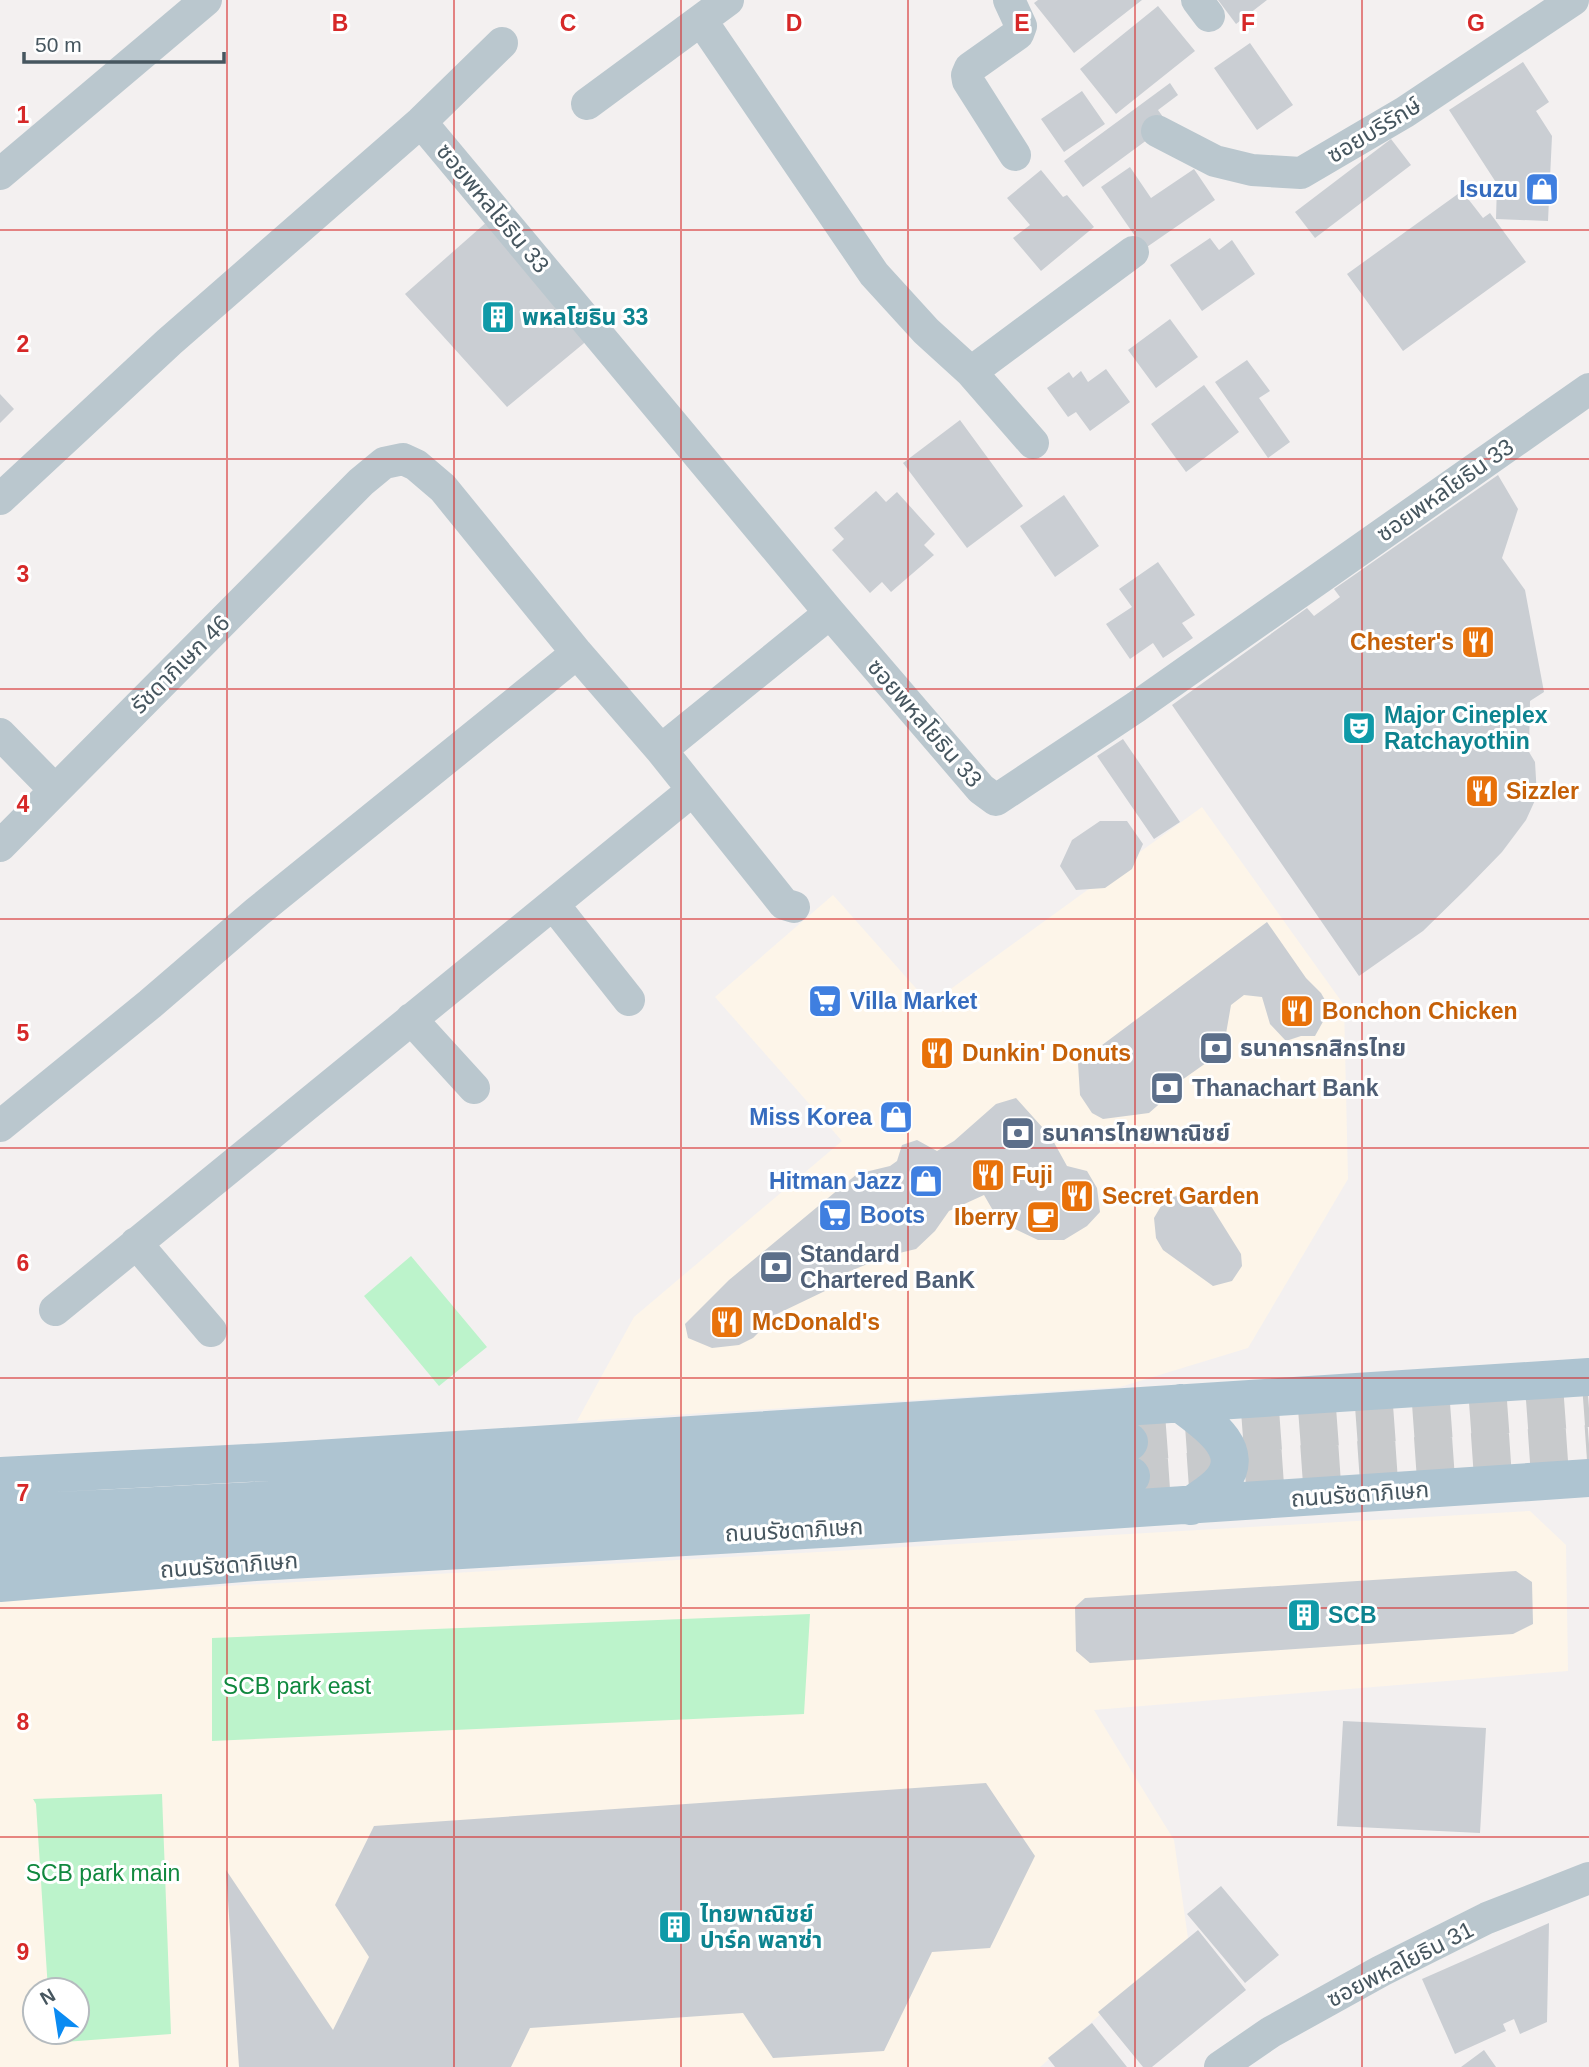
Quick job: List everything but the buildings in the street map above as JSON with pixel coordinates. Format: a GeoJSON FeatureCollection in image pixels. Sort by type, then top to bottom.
{"type":"FeatureCollection","features":[{"type":"Feature","properties":{"kind":"main road"},"geometry":{"type":"LineString","coordinates":[[0,1476],[286,1461],[1589,1377]]}},
{"type":"Feature","properties":{"kind":"main road"},"geometry":{"type":"LineString","coordinates":[[1180,1403],[1222,1438],[1227,1447],[1229,1461],[1223,1481],[1191,1506]]}},
{"type":"Feature","properties":{"kind":"main road","name":"ถนนรัชดาภิเษก"},"geometry":{"type":"LineString","coordinates":[[0,1514],[1130,1459],[242,1532],[0,1545]]}},
{"type":"Feature","properties":{"kind":"main road","name":"ถนนรัชดาภิเษก"},"geometry":{"type":"LineString","coordinates":[[0,1583],[255,1562],[1191,1506],[1589,1478]]}},
{"type":"Feature","properties":{"kind":"street"},"geometry":{"type":"LineString","coordinates":[[0,174],[206,0]]}},
{"type":"Feature","properties":{"kind":"street"},"geometry":{"type":"LineString","coordinates":[[587,104],[728,0]]}},
{"type":"Feature","properties":{"kind":"street"},"geometry":{"type":"LineString","coordinates":[[1009,0],[1021,26],[1017,34],[970,68],[967,75],[968,81],[1015,155]]}},
{"type":"Feature","properties":{"kind":"street","name":"ซอยบริรักษ์"},"geometry":{"type":"LineString","coordinates":[[1157,131],[1215,161],[1252,170],[1301,173],[1405,112],[1573,0]]}},
{"type":"Feature","properties":{"kind":"street"},"geometry":{"type":"LineString","coordinates":[[701,20],[874,274],[926,331],[971,372],[1032,443]]}},
{"type":"Feature","properties":{"kind":"street"},"geometry":{"type":"LineString","coordinates":[[0,499],[169,342],[421,122],[502,43]]}},
{"type":"Feature","properties":{"kind":"street","name":"ซอยพหลโยธิน 33"},"geometry":{"type":"LineString","coordinates":[[421,122],[830,613],[981,789],[996,800],[1158,691],[1589,389]]}},
{"type":"Feature","properties":{"kind":"street"},"geometry":{"type":"LineString","coordinates":[[971,372],[1133,252]]}},
{"type":"Feature","properties":{"kind":"street","name":"รัชดาภิเษก 46"},"geometry":{"type":"LineString","coordinates":[[0,846],[361,482],[384,463],[403,459],[416,465],[443,488],[577,653],[661,750],[784,904],[794,907]]}},
{"type":"Feature","properties":{"kind":"street"},"geometry":{"type":"LineString","coordinates":[[661,750],[830,613]]}},
{"type":"Feature","properties":{"kind":"street"},"geometry":{"type":"LineString","coordinates":[[0,1126],[150,1004],[257,912],[577,653]]}},
{"type":"Feature","properties":{"kind":"street"},"geometry":{"type":"LineString","coordinates":[[0,734],[54,789]]}},
{"type":"Feature","properties":{"kind":"street"},"geometry":{"type":"LineString","coordinates":[[55,1310],[693,790]]}},
{"type":"Feature","properties":{"kind":"street"},"geometry":{"type":"LineString","coordinates":[[553,904],[629,1000]]}},
{"type":"Feature","properties":{"kind":"street"},"geometry":{"type":"LineString","coordinates":[[411,1020],[474,1088]]}},
{"type":"Feature","properties":{"kind":"street"},"geometry":{"type":"LineString","coordinates":[[136,1243],[211,1331]]}},
{"type":"Feature","properties":{"kind":"street","name":"ซอยพหลโยธิน 31"},"geometry":{"type":"LineString","coordinates":[[1220,2067],[1271,2032],[1381,1971],[1487,1918],[1589,1878]]}},
{"type":"Feature","properties":{"kind":"shaded area"},"geometry":{"type":"Polygon","coordinates":[[[1202,807],[1344,1005],[1348,1179],[1248,1348],[1120,1387],[577,1421],[634,1317],[842,1141],[715,997],[833,895],[930,1004],[1202,807]]]}},
{"type":"Feature","properties":{"kind":"shaded area","name":"ไทยพาณิชย์ ปาร์ค พลาซ่า"},"geometry":{"type":"Polygon","coordinates":[[[1530,1511],[1566,1545],[1568,1671],[1094,1710],[1174,1840],[1188,1938],[1040,2067],[0,2067],[0,1599],[1530,1511]]]}},
{"type":"Feature","properties":{"kind":"green space"},"geometry":{"type":"Polygon","coordinates":[[[411,1256],[487,1347],[439,1386],[364,1296],[411,1256]]]}},
{"type":"Feature","properties":{"kind":"green space","name":"SCB park east"},"geometry":{"type":"Polygon","coordinates":[[[810,1614],[804,1714],[212,1741],[212,1638],[810,1614]]]}},
{"type":"Feature","properties":{"kind":"green space","name":"SCB park main"},"geometry":{"type":"Polygon","coordinates":[[[162,1794],[171,2034],[91,2040],[91,1976],[47,1976],[36,1804],[33,1799],[162,1794]]]}},
{"type":"Feature","properties":{"kind":"tunnel"},"geometry":{"type":"LineString","coordinates":[[1129,1442],[1589,1408]]}},
{"type":"Feature","properties":{"kind":"tunnel"},"geometry":{"type":"LineString","coordinates":[[1131,1476],[1589,1444]]}},
{"type":"Feature","properties":{"kind":"place","name":"Isuzu"},"geometry":{"type":"Point","coordinates":[1542,189]}},
{"type":"Feature","properties":{"kind":"place","name":"พหลโยธิน 33"},"geometry":{"type":"Point","coordinates":[498,317]}},
{"type":"Feature","properties":{"kind":"place","name":"Chester's"},"geometry":{"type":"Point","coordinates":[1478,642]}},
{"type":"Feature","properties":{"kind":"place","name":"Major Cineplex Ratchayothin"},"geometry":{"type":"Point","coordinates":[1359,728]}},
{"type":"Feature","properties":{"kind":"place","name":"Sizzler"},"geometry":{"type":"Point","coordinates":[1482,791]}},
{"type":"Feature","properties":{"kind":"place","name":"Villa Market"},"geometry":{"type":"Point","coordinates":[825,1001]}},
{"type":"Feature","properties":{"kind":"place","name":"Bonchon Chicken"},"geometry":{"type":"Point","coordinates":[1297,1011]}},
{"type":"Feature","properties":{"kind":"place","name":"ธนาคารกสิกรไทย"},"geometry":{"type":"Point","coordinates":[1216,1048]}},
{"type":"Feature","properties":{"kind":"place","name":"Dunkin' Donuts"},"geometry":{"type":"Point","coordinates":[937,1053]}},
{"type":"Feature","properties":{"kind":"place","name":"Thanachart Bank"},"geometry":{"type":"Point","coordinates":[1167,1088]}},
{"type":"Feature","properties":{"kind":"place","name":"Miss Korea"},"geometry":{"type":"Point","coordinates":[896,1117]}},
{"type":"Feature","properties":{"kind":"place","name":"ธนาคารไทยพาณิชย์"},"geometry":{"type":"Point","coordinates":[1018,1133]}},
{"type":"Feature","properties":{"kind":"place","name":"Fuji"},"geometry":{"type":"Point","coordinates":[988,1175]}},
{"type":"Feature","properties":{"kind":"place","name":"Hitman Jazz"},"geometry":{"type":"Point","coordinates":[926,1181]}},
{"type":"Feature","properties":{"kind":"place","name":"Secret Garden"},"geometry":{"type":"Point","coordinates":[1077,1196]}},
{"type":"Feature","properties":{"kind":"place","name":"Boots"},"geometry":{"type":"Point","coordinates":[835,1215]}},
{"type":"Feature","properties":{"kind":"place","name":"Iberry"},"geometry":{"type":"Point","coordinates":[1043,1217]}},
{"type":"Feature","properties":{"kind":"place","name":"Standard Chartered BanK"},"geometry":{"type":"Point","coordinates":[776,1267]}},
{"type":"Feature","properties":{"kind":"place","name":"McDonald's"},"geometry":{"type":"Point","coordinates":[727,1322]}},
{"type":"Feature","properties":{"kind":"place","name":"SCB"},"geometry":{"type":"Point","coordinates":[1304,1615]}},
{"type":"Feature","properties":{"kind":"place","name":"ไทยพาณิชย์ ปาร์ค พลาซ่า"},"geometry":{"type":"Point","coordinates":[675,1927]}}]}
